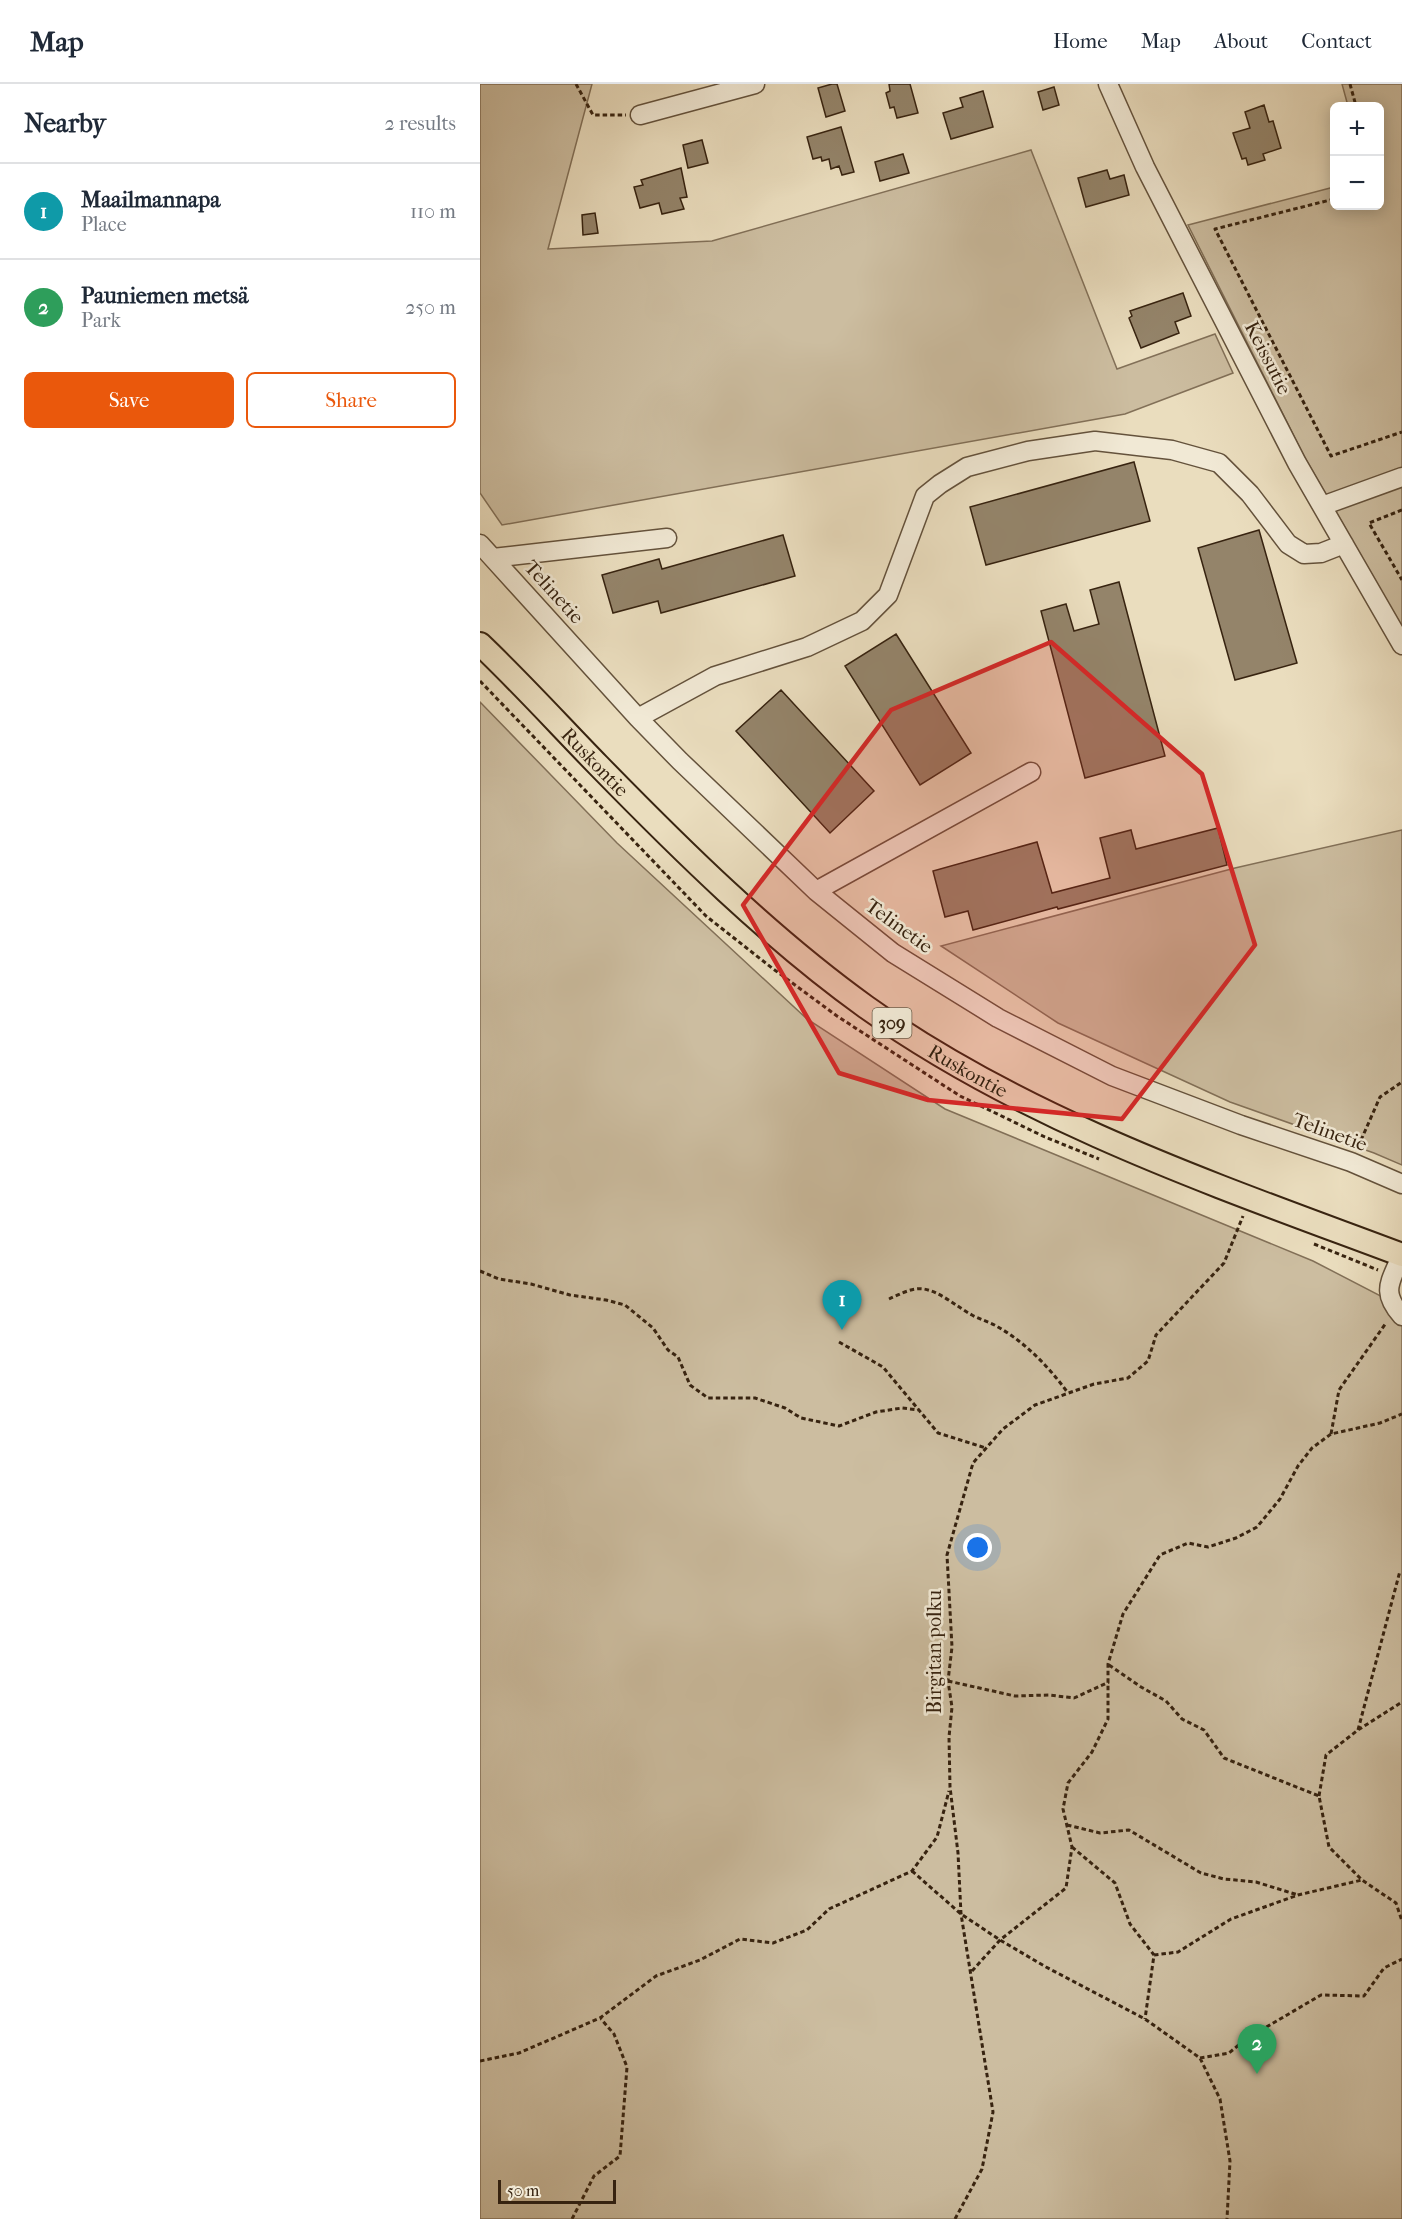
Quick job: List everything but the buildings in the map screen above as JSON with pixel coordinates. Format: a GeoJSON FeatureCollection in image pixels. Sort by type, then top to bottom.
{"type":"FeatureCollection","features":[{"type":"Feature","properties":{"kind":"main road","name":"Ruskontie"},"geometry":{"type":"LineString","coordinates":[[480,644],[675,841],[814,967],[867,1007],[1003,1090],[1161,1165],[1402,1255]]}},
{"type":"Feature","properties":{"kind":"street"},"geometry":{"type":"LineString","coordinates":[[640,115],[755,84]]}},
{"type":"Feature","properties":{"kind":"street","name":"Keissutie"},"geometry":{"type":"LineString","coordinates":[[1108,84],[1145,167],[1297,463],[1402,645]]}},
{"type":"Feature","properties":{"kind":"street"},"geometry":{"type":"LineString","coordinates":[[638,718],[715,676],[807,647],[862,621],[888,594],[925,496],[967,466],[1028,451],[1095,441],[1172,450],[1219,463],[1251,494],[1288,544],[1304,554],[1321,554],[1344,544]]}},
{"type":"Feature","properties":{"kind":"street"},"geometry":{"type":"LineString","coordinates":[[1322,506],[1402,477]]}},
{"type":"Feature","properties":{"kind":"street"},"geometry":{"type":"LineString","coordinates":[[493,558],[667,538]]}},
{"type":"Feature","properties":{"kind":"street","name":"Telinetie"},"geometry":{"type":"LineString","coordinates":[[480,544],[680,761],[816,891],[892,952],[998,1018],[1112,1076],[1241,1125],[1351,1162],[1402,1184]]}},
{"type":"Feature","properties":{"kind":"street"},"geometry":{"type":"LineString","coordinates":[[816,891],[1031,772]]}},
{"type":"Feature","properties":{"kind":"street"},"geometry":{"type":"LineString","coordinates":[[1402,1255],[1389,1284],[1388,1294],[1392,1305],[1402,1316]]}},
{"type":"Feature","properties":{"kind":"path"},"geometry":{"type":"LineString","coordinates":[[576,84],[593,115],[640,115]]}},
{"type":"Feature","properties":{"kind":"path"},"geometry":{"type":"LineString","coordinates":[[1350,84],[1355,102]]}},
{"type":"Feature","properties":{"kind":"path"},"geometry":{"type":"LineString","coordinates":[[1330,200],[1215,229],[1331,456],[1402,432]]}},
{"type":"Feature","properties":{"kind":"path"},"geometry":{"type":"LineString","coordinates":[[1402,510],[1369,523],[1402,580]]}},
{"type":"Feature","properties":{"kind":"path"},"geometry":{"type":"LineString","coordinates":[[1351,1162],[1380,1097],[1402,1082]]}},
{"type":"Feature","properties":{"kind":"path","name":"Birgitan polku"},"geometry":{"type":"LineString","coordinates":[[955,2219],[982,2169],[993,2112],[961,1914],[958,1853],[950,1787],[949,1737],[952,1707],[948,1681],[952,1647],[948,1555],[973,1463],[1003,1429],[1035,1405],[1094,1384],[1128,1378],[1148,1361],[1156,1335],[1224,1263],[1243,1216]]}},
{"type":"Feature","properties":{"kind":"path"},"geometry":{"type":"LineString","coordinates":[[480,1271],[499,1279],[625,1305],[653,1328],[668,1350],[678,1356],[690,1385],[708,1398],[754,1398],[785,1408],[801,1418],[839,1426],[876,1412],[902,1408],[919,1410]]}},
{"type":"Feature","properties":{"kind":"path"},"geometry":{"type":"LineString","coordinates":[[889,1299],[902,1293],[923,1289],[951,1301],[972,1315],[998,1327],[1029,1350],[1051,1370],[1067,1393]]}},
{"type":"Feature","properties":{"kind":"path"},"geometry":{"type":"LineString","coordinates":[[1331,1434],[1339,1390],[1384,1324],[1402,1316]]}},
{"type":"Feature","properties":{"kind":"path"},"geometry":{"type":"LineString","coordinates":[[839,1342],[883,1368],[938,1433],[987,1448]]}},
{"type":"Feature","properties":{"kind":"path"},"geometry":{"type":"LineString","coordinates":[[971,1972],[1000,1940],[1066,1888],[1072,1847],[1064,1809],[1068,1783],[1092,1752],[1108,1719],[1108,1664],[1123,1614],[1160,1556],[1188,1543],[1208,1547],[1236,1538],[1257,1527],[1280,1499],[1298,1466],[1312,1448],[1331,1434],[1380,1423],[1402,1414]]}},
{"type":"Feature","properties":{"kind":"path"},"geometry":{"type":"LineString","coordinates":[[1358,1730],[1400,1571]]}},
{"type":"Feature","properties":{"kind":"path"},"geometry":{"type":"LineString","coordinates":[[1108,1664],[1166,1701],[1182,1719],[1204,1730],[1224,1758],[1319,1796]]}},
{"type":"Feature","properties":{"kind":"path"},"geometry":{"type":"LineString","coordinates":[[948,1681],[1015,1696],[1049,1695],[1074,1698],[1108,1682]]}},
{"type":"Feature","properties":{"kind":"path"},"geometry":{"type":"LineString","coordinates":[[1402,1702],[1358,1730],[1326,1755],[1319,1796],[1329,1847],[1362,1880],[1396,1904],[1402,1921]]}},
{"type":"Feature","properties":{"kind":"path"},"geometry":{"type":"LineString","coordinates":[[480,2061],[519,2053],[600,2018],[656,1976],[700,1960],[740,1939],[772,1942],[807,1930],[830,1909],[912,1871],[937,1837],[950,1787]]}},
{"type":"Feature","properties":{"kind":"path"},"geometry":{"type":"LineString","coordinates":[[1067,1824],[1100,1833],[1129,1830],[1201,1873],[1224,1879],[1256,1882],[1298,1895]]}},
{"type":"Feature","properties":{"kind":"path"},"geometry":{"type":"LineString","coordinates":[[1072,1847],[1115,1882],[1130,1924],[1154,1955],[1145,2019]]}},
{"type":"Feature","properties":{"kind":"path"},"geometry":{"type":"LineString","coordinates":[[912,1871],[961,1914],[1000,1940],[1145,2019],[1200,2058],[1220,2099],[1230,2161],[1227,2219]]}},
{"type":"Feature","properties":{"kind":"path"},"geometry":{"type":"LineString","coordinates":[[1154,1955],[1178,1952],[1231,1919],[1298,1895],[1362,1880]]}},
{"type":"Feature","properties":{"kind":"path"},"geometry":{"type":"LineString","coordinates":[[1200,2058],[1229,2053],[1246,2039],[1321,1995],[1364,1996],[1384,1968],[1402,1959]]}},
{"type":"Feature","properties":{"kind":"path"},"geometry":{"type":"LineString","coordinates":[[572,2219],[594,2176],[620,2156],[627,2067],[615,2034],[600,2018]]}},
{"type":"Feature","properties":{"kind":"highlighted area"},"geometry":{"type":"Polygon","coordinates":[[[1051,642],[1202,774],[1255,945],[1122,1119],[928,1100],[839,1073],[743,905],[891,710],[1051,642]]]}},
{"type":"Feature","properties":{"kind":"shaded area"},"geometry":{"type":"Polygon","coordinates":[[[480,84],[592,84],[548,249],[712,241],[1031,150],[1117,369],[1215,334],[1233,373],[1125,414],[502,525],[480,493],[480,84]]]}},
{"type":"Feature","properties":{"kind":"shaded area"},"geometry":{"type":"Polygon","coordinates":[[[1342,84],[1402,84],[1402,627],[1304,456],[1188,225],[1330,188],[1330,210],[1384,210],[1384,102],[1347,102],[1342,84]]]}},
{"type":"Feature","properties":{"kind":"shaded area"},"geometry":{"type":"Polygon","coordinates":[[[480,702],[617,843],[807,1019],[945,1109],[1313,1261],[1402,1307],[1402,2219],[480,2219],[480,702]]]}},
{"type":"Feature","properties":{"kind":"shaded area"},"geometry":{"type":"Polygon","coordinates":[[[1402,830],[1402,1165],[1230,1102],[1058,1023],[941,946],[1235,868],[1402,830]]]}},
{"type":"Feature","properties":{"kind":"place","name":"Maailmannapa"},"geometry":{"type":"Point","coordinates":[842,1330]}},
{"type":"Feature","properties":{"kind":"place","name":"Pauniemen metsä"},"geometry":{"type":"Point","coordinates":[1257,2074]}}]}
